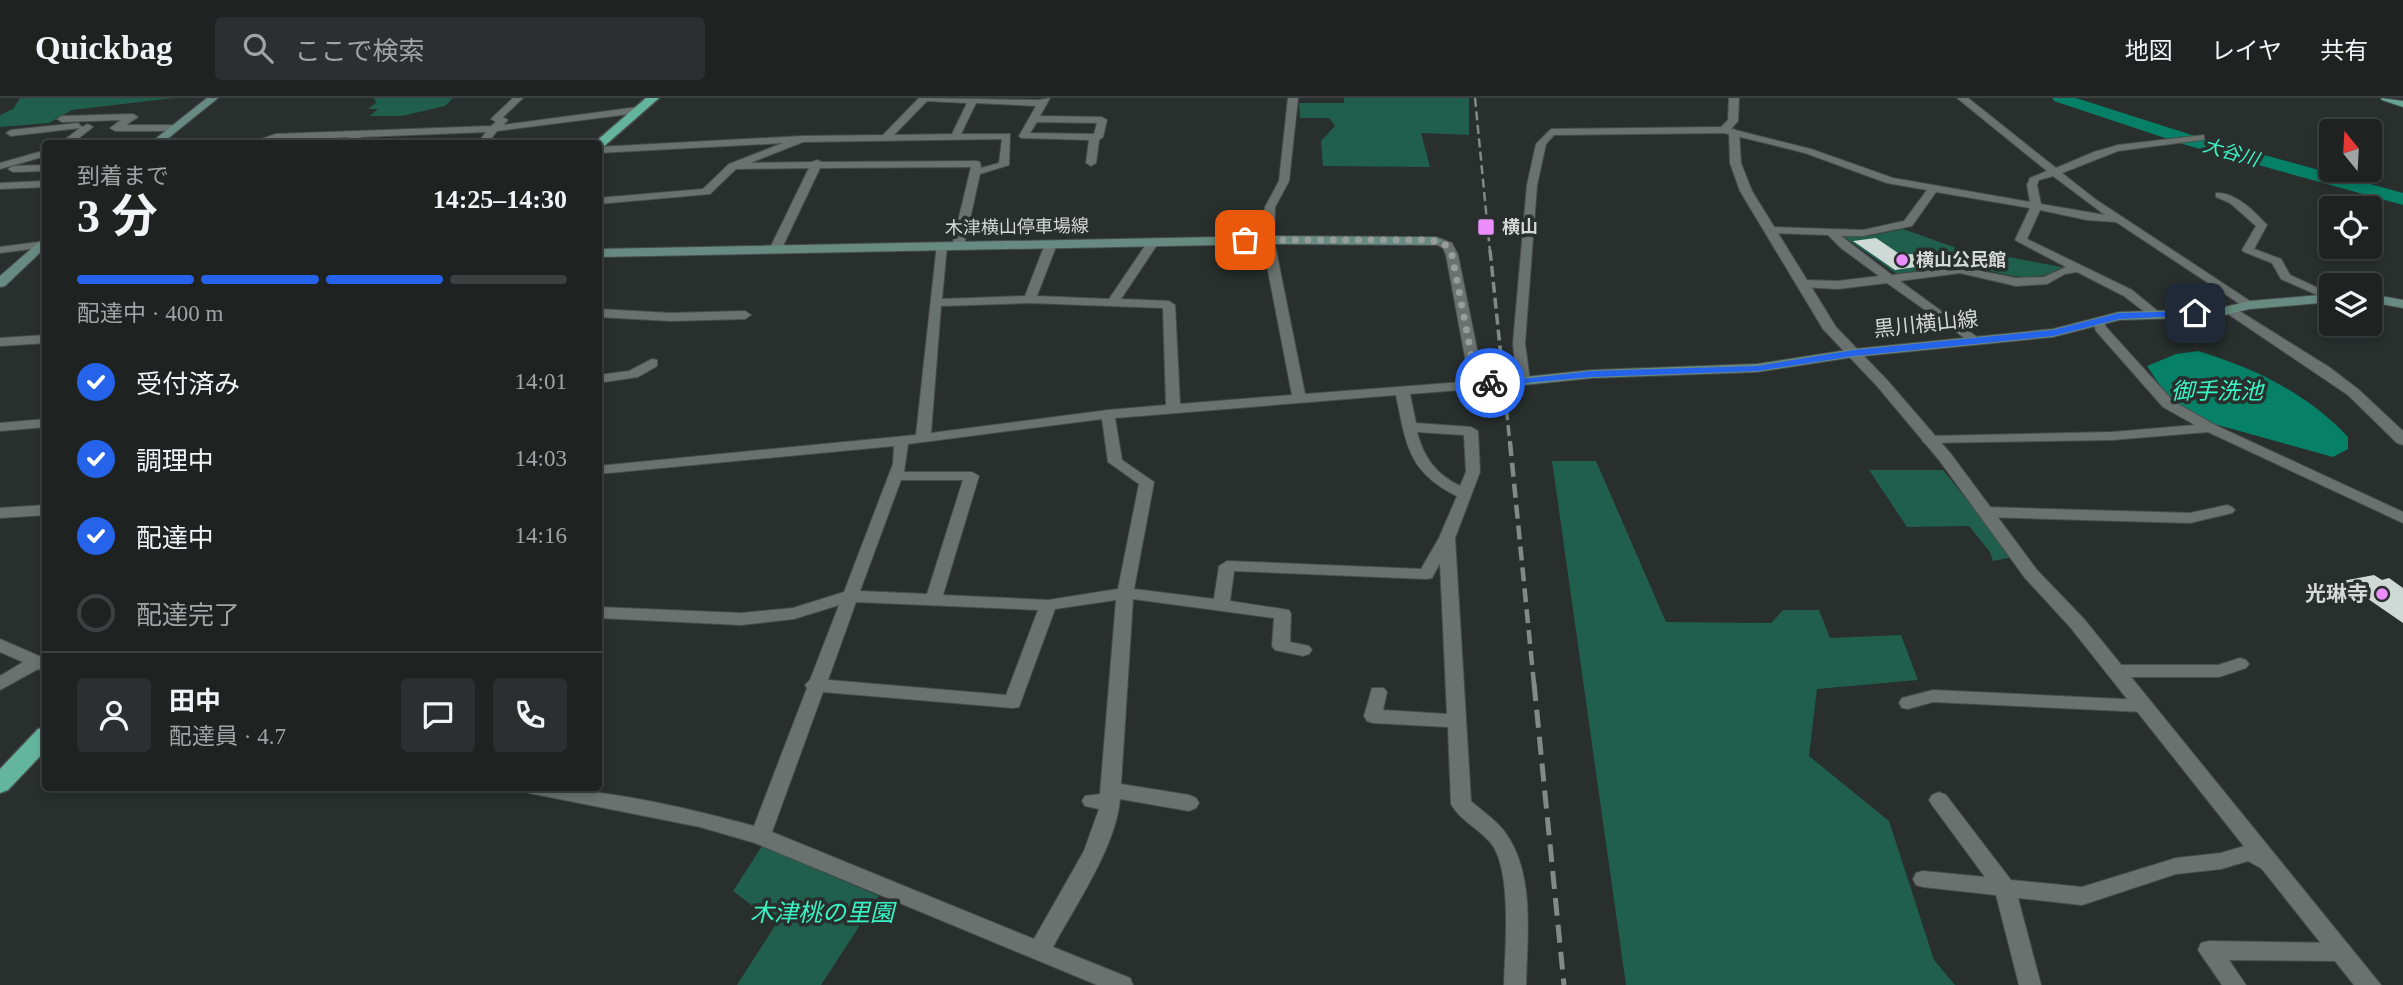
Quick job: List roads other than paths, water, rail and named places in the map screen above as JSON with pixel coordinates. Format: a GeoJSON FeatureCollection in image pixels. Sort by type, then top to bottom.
{"type":"FeatureCollection","features":[{"type":"Feature","properties":{"kind":"highway"},"geometry":{"type":"LineString","coordinates":[[602,142],[653,98]]}},
{"type":"Feature","properties":{"kind":"highway"},"geometry":{"type":"LineString","coordinates":[[0,784],[42,740]]}},
{"type":"Feature","properties":{"kind":"main road"},"geometry":{"type":"LineString","coordinates":[[159,140],[214,98]]}},
{"type":"Feature","properties":{"kind":"main road"},"geometry":{"type":"LineString","coordinates":[[2386,98],[2403,104]]}},
{"type":"Feature","properties":{"kind":"main road","name":"木津横山停車場線"},"geometry":{"type":"LineString","coordinates":[[602,253],[1268,240],[1436,241]]}},
{"type":"Feature","properties":{"kind":"main road"},"geometry":{"type":"LineString","coordinates":[[0,283],[42,245]]}},
{"type":"Feature","properties":{"kind":"main road","name":"黒川横山線"},"geometry":{"type":"LineString","coordinates":[[1523,381],[1592,374],[1757,369],[1854,353],[2053,333],[2099,321],[2154,313],[2233,311],[2250,305],[2319,299]]}},
{"type":"Feature","properties":{"kind":"main road"},"geometry":{"type":"LineString","coordinates":[[2382,300],[2403,304]]}},
{"type":"Feature","properties":{"kind":"street"},"geometry":{"type":"LineString","coordinates":[[485,140],[503,120],[496,119],[519,98]]}},
{"type":"Feature","properties":{"kind":"street"},"geometry":{"type":"LineString","coordinates":[[886,137],[924,98],[1044,100]]}},
{"type":"Feature","properties":{"kind":"street"},"geometry":{"type":"LineString","coordinates":[[1293,98],[1284,181],[1270,207],[1268,240],[1299,397]]}},
{"type":"Feature","properties":{"kind":"street"},"geometry":{"type":"LineString","coordinates":[[1734,98],[1733,121],[1729,131],[1736,168],[1746,191],[1830,329],[1929,440],[2031,574],[2115,671],[2369,985]]}},
{"type":"Feature","properties":{"kind":"street"},"geometry":{"type":"LineString","coordinates":[[1962,98],[2116,219],[2250,305]]}},
{"type":"Feature","properties":{"kind":"street"},"geometry":{"type":"LineString","coordinates":[[955,137],[973,100]]}},
{"type":"Feature","properties":{"kind":"street"},"geometry":{"type":"LineString","coordinates":[[1024,136],[1044,100]]}},
{"type":"Feature","properties":{"kind":"street"},"geometry":{"type":"LineString","coordinates":[[70,140],[114,110]]}},
{"type":"Feature","properties":{"kind":"street"},"geometry":{"type":"LineString","coordinates":[[265,140],[276,137],[494,129],[638,110]]}},
{"type":"Feature","properties":{"kind":"street"},"geometry":{"type":"LineString","coordinates":[[62,119],[132,117],[116,128],[174,128]]}},
{"type":"Feature","properties":{"kind":"street"},"geometry":{"type":"LineString","coordinates":[[602,150],[802,139],[1098,136],[1102,120],[1032,119]]}},
{"type":"Feature","properties":{"kind":"street"},"geometry":{"type":"LineString","coordinates":[[18,147],[39,133],[92,125]]}},
{"type":"Feature","properties":{"kind":"street"},"geometry":{"type":"LineString","coordinates":[[602,470],[901,441],[1108,414],[1523,381],[1519,343],[1532,185],[1541,144],[1551,132],[1729,131],[1808,151],[1891,181],[2087,217],[2116,219]]}},
{"type":"Feature","properties":{"kind":"street"},"geometry":{"type":"LineString","coordinates":[[11,133],[80,133]]}},
{"type":"Feature","properties":{"kind":"street"},"geometry":{"type":"LineString","coordinates":[[351,140],[360,134]]}},
{"type":"Feature","properties":{"kind":"street"},"geometry":{"type":"LineString","coordinates":[[975,172],[1004,165],[1007,136]]}},
{"type":"Feature","properties":{"kind":"street"},"geometry":{"type":"LineString","coordinates":[[1091,163],[1094,136]]}},
{"type":"Feature","properties":{"kind":"street"},"geometry":{"type":"LineString","coordinates":[[2154,313],[2128,293],[2021,240],[2036,206],[2032,185],[2035,178],[2057,174],[2083,158],[2109,150],[2198,137]]}},
{"type":"Feature","properties":{"kind":"street"},"geometry":{"type":"LineString","coordinates":[[602,201],[706,192],[733,166],[802,139]]}},
{"type":"Feature","properties":{"kind":"street"},"geometry":{"type":"LineString","coordinates":[[1,169],[42,154]]}},
{"type":"Feature","properties":{"kind":"street"},"geometry":{"type":"LineString","coordinates":[[776,248],[817,163]]}},
{"type":"Feature","properties":{"kind":"street"},"geometry":{"type":"LineString","coordinates":[[733,166],[817,163],[976,164],[958,246]]}},
{"type":"Feature","properties":{"kind":"street"},"geometry":{"type":"LineString","coordinates":[[1,169],[42,168]]}},
{"type":"Feature","properties":{"kind":"street"},"geometry":{"type":"LineString","coordinates":[[29,185],[42,177]]}},
{"type":"Feature","properties":{"kind":"street"},"geometry":{"type":"LineString","coordinates":[[0,186],[42,184]]}},
{"type":"Feature","properties":{"kind":"street"},"geometry":{"type":"LineString","coordinates":[[1771,230],[1863,233],[1908,224],[1933,189]]}},
{"type":"Feature","properties":{"kind":"street"},"geometry":{"type":"LineString","coordinates":[[2220,195],[2234,201],[2262,225],[2248,250],[2277,261],[2286,276],[2319,292]]}},
{"type":"Feature","properties":{"kind":"street"},"geometry":{"type":"LineString","coordinates":[[1832,233],[1973,340]]}},
{"type":"Feature","properties":{"kind":"street"},"geometry":{"type":"LineString","coordinates":[[1436,241],[1448,246],[1452,255],[1477,384]]}},
{"type":"Feature","properties":{"kind":"street"},"geometry":{"type":"LineString","coordinates":[[1113,302],[1153,242]]}},
{"type":"Feature","properties":{"kind":"street"},"geometry":{"type":"LineString","coordinates":[[0,250],[42,243]]}},
{"type":"Feature","properties":{"kind":"street"},"geometry":{"type":"LineString","coordinates":[[1030,299],[1051,244]]}},
{"type":"Feature","properties":{"kind":"street"},"geometry":{"type":"LineString","coordinates":[[923,438],[941,246]]}},
{"type":"Feature","properties":{"kind":"street"},"geometry":{"type":"LineString","coordinates":[[1804,284],[1838,285],[1960,270],[2016,282],[2047,280],[2062,271],[2081,268]]}},
{"type":"Feature","properties":{"kind":"street"},"geometry":{"type":"LineString","coordinates":[[935,303],[1030,299],[1169,304],[1173,408]]}},
{"type":"Feature","properties":{"kind":"street"},"geometry":{"type":"LineString","coordinates":[[2233,311],[2353,392],[2403,440]]}},
{"type":"Feature","properties":{"kind":"street"},"geometry":{"type":"LineString","coordinates":[[602,313],[671,317],[745,315]]}},
{"type":"Feature","properties":{"kind":"street"},"geometry":{"type":"LineString","coordinates":[[2099,321],[2100,328],[2168,404],[2210,428],[2403,518]]}},
{"type":"Feature","properties":{"kind":"street"},"geometry":{"type":"LineString","coordinates":[[0,342],[42,339]]}},
{"type":"Feature","properties":{"kind":"street"},"geometry":{"type":"LineString","coordinates":[[602,378],[633,374],[652,363]]}},
{"type":"Feature","properties":{"kind":"street"},"geometry":{"type":"LineString","coordinates":[[1402,390],[1417,454],[1428,474],[1440,484],[1465,494]]}},
{"type":"Feature","properties":{"kind":"street"},"geometry":{"type":"LineString","coordinates":[[1039,951],[1094,852],[1105,798],[1125,593],[1147,482],[1115,462],[1108,414]]}},
{"type":"Feature","properties":{"kind":"street"},"geometry":{"type":"LineString","coordinates":[[0,427],[42,424]]}},
{"type":"Feature","properties":{"kind":"street"},"geometry":{"type":"LineString","coordinates":[[1221,606],[1227,566],[1426,574],[1447,538],[1473,472],[1471,431],[1410,426]]}},
{"type":"Feature","properties":{"kind":"street"},"geometry":{"type":"LineString","coordinates":[[1929,440],[2112,436],[2210,428]]}},
{"type":"Feature","properties":{"kind":"street"},"geometry":{"type":"LineString","coordinates":[[760,836],[814,685],[900,464],[901,441]]}},
{"type":"Feature","properties":{"kind":"street"},"geometry":{"type":"LineString","coordinates":[[895,475],[972,477],[933,600]]}},
{"type":"Feature","properties":{"kind":"street"},"geometry":{"type":"LineString","coordinates":[[0,513],[42,510]]}},
{"type":"Feature","properties":{"kind":"street"},"geometry":{"type":"LineString","coordinates":[[1985,512],[2190,518],[2227,510]]}},
{"type":"Feature","properties":{"kind":"street"},"geometry":{"type":"LineString","coordinates":[[1447,538],[1461,804],[1500,841],[1510,862],[1517,932],[1515,985]]}},
{"type":"Feature","properties":{"kind":"street"},"geometry":{"type":"LineString","coordinates":[[602,612],[741,619],[794,612],[848,596],[1048,605],[1125,593],[1283,614],[1281,646],[1303,650]]}},
{"type":"Feature","properties":{"kind":"street"},"geometry":{"type":"LineString","coordinates":[[814,685],[1013,702],[1048,605]]}},
{"type":"Feature","properties":{"kind":"street"},"geometry":{"type":"LineString","coordinates":[[0,645],[41,664]]}},
{"type":"Feature","properties":{"kind":"street"},"geometry":{"type":"LineString","coordinates":[[0,684],[41,664]]}},
{"type":"Feature","properties":{"kind":"street"},"geometry":{"type":"LineString","coordinates":[[2115,671],[2219,671],[2240,664]]}},
{"type":"Feature","properties":{"kind":"street"},"geometry":{"type":"LineString","coordinates":[[1378,692],[1373,716],[1456,721]]}},
{"type":"Feature","properties":{"kind":"street"},"geometry":{"type":"LineString","coordinates":[[1908,703],[1933,696],[2143,706]]}},
{"type":"Feature","properties":{"kind":"street"},"geometry":{"type":"LineString","coordinates":[[552,791],[699,818],[760,836],[1122,985]]}},
{"type":"Feature","properties":{"kind":"street"},"geometry":{"type":"LineString","coordinates":[[1105,798],[1189,803]]}},
{"type":"Feature","properties":{"kind":"street"},"geometry":{"type":"LineString","coordinates":[[1939,800],[2005,888],[2030,985]]}},
{"type":"Feature","properties":{"kind":"street"},"geometry":{"type":"LineString","coordinates":[[1923,879],[2081,896],[2176,866],[2221,862],[2251,852],[2274,870]]}},
{"type":"Feature","properties":{"kind":"street"},"geometry":{"type":"LineString","coordinates":[[2235,985],[2209,950],[2341,952]]}},
{"type":"Feature","properties":{"kind":"water","name":"御手洗池"},"geometry":{"type":"Polygon","coordinates":[[[2198,351],[2239,365],[2297,395],[2332,421],[2348,437],[2348,449],[2333,457],[2207,422],[2167,396],[2147,366],[2176,354],[2198,351]]]}},
{"type":"Feature","properties":{"kind":"waterway","name":"大谷川"},"geometry":{"type":"LineString","coordinates":[[2060,98],[2192,141],[2403,199]]}},
{"type":"Feature","properties":{"kind":"railway"},"geometry":{"type":"LineString","coordinates":[[1475,98],[1490,252]]}},
{"type":"Feature","properties":{"kind":"railway"},"geometry":{"type":"LineString","coordinates":[[1490,250],[1510,444]]}},
{"type":"Feature","properties":{"kind":"railway"},"geometry":{"type":"LineString","coordinates":[[1510,442],[1534,684]]}},
{"type":"Feature","properties":{"kind":"railway"},"geometry":{"type":"LineString","coordinates":[[1534,683],[1564,985]]}},
{"type":"Feature","properties":{"kind":"place","name":"横山"},"geometry":{"type":"Point","coordinates":[1486,227]}},
{"type":"Feature","properties":{"kind":"place","name":"横山公民館"},"geometry":{"type":"Point","coordinates":[1902,260]}},
{"type":"Feature","properties":{"kind":"place","name":"光琳寺"},"geometry":{"type":"Point","coordinates":[2382,594]}},
{"type":"Feature","properties":{"kind":"park label","name":"木津桃の里園"},"geometry":{"type":"Point","coordinates":[822,913]}}]}
